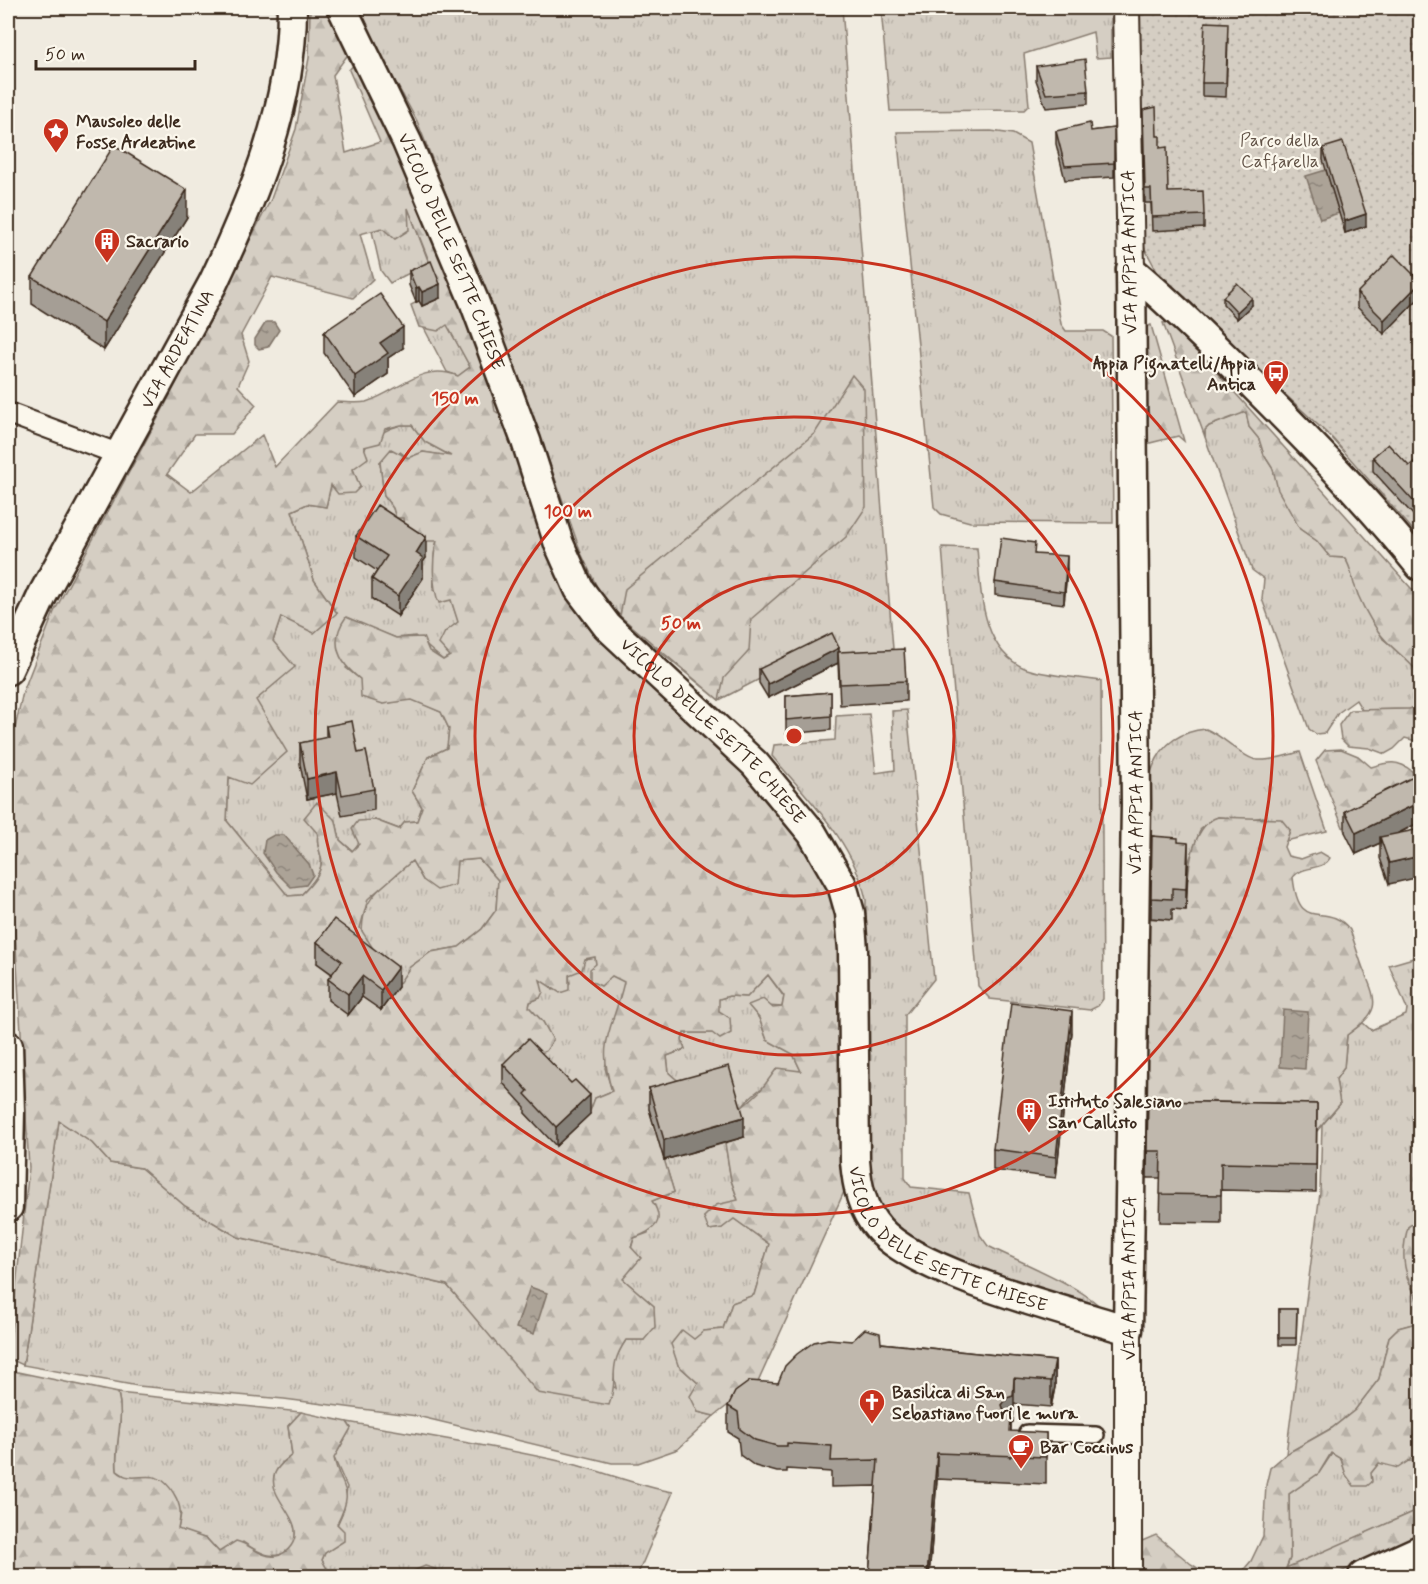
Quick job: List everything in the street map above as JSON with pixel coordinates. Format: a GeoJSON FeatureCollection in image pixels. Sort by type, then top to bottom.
{"type":"FeatureCollection","features":[{"type":"Feature","properties":{"kind":"main road","name":"VIA ARDEATINA"},"geometry":{"type":"LineString","coordinates":[[8,670],[33,615],[118,454],[213,283],[250,203],[282,100],[291,34],[292,8]]}},
{"type":"Feature","properties":{"kind":"main road","name":"VICOLO DELLE SETTE CHIESE"},"geometry":{"type":"LineString","coordinates":[[342,8],[422,175],[474,301],[522,430],[562,554],[579,589],[607,626],[755,764],[812,833],[842,885],[851,918],[853,950],[854,1152],[859,1186],[868,1214],[891,1241],[926,1260],[988,1285],[1128,1330]]}},
{"type":"Feature","properties":{"kind":"main road","name":"VIA APPIA ANTICA"},"geometry":{"type":"LineString","coordinates":[[1128,1330],[1136,804],[1131,270]]}},
{"type":"Feature","properties":{"kind":"main road"},"geometry":{"type":"LineString","coordinates":[[1131,270],[1190,323],[1289,421],[1361,497],[1420,566]]}},
{"type":"Feature","properties":{"kind":"main road"},"geometry":{"type":"LineString","coordinates":[[8,1048],[8,1207]]}},
{"type":"Feature","properties":{"kind":"main road"},"geometry":{"type":"LineString","coordinates":[[1363,1576],[1420,1550]]}},
{"type":"Feature","properties":{"kind":"street","name":"VIA APPIA ANTICA"},"geometry":{"type":"LineString","coordinates":[[1126,8],[1126,119],[1131,270]]}},
{"type":"Feature","properties":{"kind":"street"},"geometry":{"type":"LineString","coordinates":[[8,413],[118,454]]}},
{"type":"Feature","properties":{"kind":"street","name":"VIA APPIA ANTICA"},"geometry":{"type":"LineString","coordinates":[[1128,1330],[1128,1576]]}},
{"type":"Feature","properties":{"kind":"street"},"geometry":{"type":"LineString","coordinates":[[1012,1432],[1096,1436]]}},
{"type":"Feature","properties":{"kind":"green space"},"geometry":{"type":"Polygon","coordinates":[[[310,8],[334,8],[352,49],[333,75],[346,153],[380,142],[349,70],[359,59],[498,386],[493,400],[495,411],[510,421],[560,566],[774,795],[844,911],[848,1183],[758,1382],[714,1416],[698,1412],[690,1396],[698,1383],[678,1365],[671,1344],[682,1330],[694,1339],[704,1331],[723,1329],[732,1303],[754,1295],[769,1244],[734,1219],[722,1228],[709,1230],[704,1217],[716,1205],[738,1200],[731,1180],[725,1143],[744,1137],[739,1119],[740,1110],[759,1092],[777,1068],[801,1071],[793,1054],[767,1040],[759,1018],[748,1005],[763,999],[773,1008],[782,1007],[784,996],[768,975],[747,997],[729,996],[719,999],[719,1011],[730,1018],[731,1033],[720,1039],[712,1033],[684,1033],[682,1040],[685,1049],[667,1056],[669,1073],[677,1080],[691,1080],[649,1109],[674,1192],[652,1201],[658,1220],[648,1232],[634,1238],[631,1247],[641,1258],[623,1279],[654,1306],[655,1327],[644,1340],[626,1340],[620,1350],[616,1359],[609,1405],[538,1393],[447,1285],[238,1237],[185,1206],[141,1168],[110,1163],[92,1143],[59,1121],[23,1365],[8,1358],[29,1168],[9,829],[9,770],[23,692],[54,612],[165,405],[271,199],[296,129],[309,58],[310,8]],[[408,208],[409,230],[395,239],[382,228],[360,234],[373,279],[353,298],[272,277],[241,335],[249,361],[238,386],[256,405],[232,434],[195,434],[167,474],[191,492],[262,435],[275,467],[337,402],[366,402],[421,375],[445,372],[458,376],[470,367],[447,325],[438,331],[419,327],[411,305],[419,301],[431,275],[429,261],[408,208]],[[412,425],[385,429],[380,443],[364,447],[368,458],[353,469],[360,487],[354,493],[338,494],[331,485],[326,507],[307,504],[292,511],[314,580],[337,613],[314,633],[281,617],[273,641],[295,667],[256,700],[287,752],[250,785],[229,777],[227,821],[288,896],[301,895],[316,878],[320,868],[318,834],[304,818],[317,802],[336,821],[340,840],[352,851],[359,844],[352,829],[358,821],[375,820],[399,829],[405,822],[417,821],[422,807],[412,791],[428,757],[447,748],[449,729],[441,712],[412,700],[383,704],[361,697],[360,679],[346,666],[338,651],[338,634],[346,617],[396,638],[423,637],[429,651],[443,660],[450,656],[439,644],[445,632],[458,622],[451,600],[439,603],[437,597],[434,555],[437,541],[423,541],[404,531],[403,518],[396,518],[393,508],[384,496],[380,462],[391,449],[408,458],[423,452],[451,456],[425,442],[412,425]],[[479,859],[457,861],[455,885],[437,890],[423,880],[412,861],[368,899],[360,928],[374,950],[317,963],[342,982],[349,1014],[362,997],[381,1010],[410,967],[431,952],[459,947],[482,929],[496,910],[498,880],[479,859]],[[595,957],[585,959],[582,970],[569,975],[569,990],[560,993],[540,980],[543,992],[540,998],[530,1002],[529,1007],[543,1022],[553,1040],[546,1051],[528,1058],[528,1110],[525,1113],[556,1145],[589,1114],[595,1098],[612,1091],[607,1074],[606,1047],[624,982],[612,976],[601,986],[590,981],[590,969],[596,964],[595,957]]]}},
{"type":"Feature","properties":{"kind":"green space"},"geometry":{"type":"Polygon","coordinates":[[[355,8],[842,8],[893,649],[843,658],[833,641],[719,700],[648,642],[606,602],[581,553],[524,390],[417,121],[355,8]]]}},
{"type":"Feature","properties":{"kind":"green space"},"geometry":{"type":"Polygon","coordinates":[[[881,8],[1111,8],[1111,57],[1096,58],[1093,32],[1024,54],[1029,105],[1024,110],[890,111],[881,8]]]}},
{"type":"Feature","properties":{"kind":"green space","name":"Parco della Caffarella"},"geometry":{"type":"Polygon","coordinates":[[[1136,8],[1420,8],[1420,538],[1333,439],[1161,279],[1143,245],[1136,8]]]}},
{"type":"Feature","properties":{"kind":"green space"},"geometry":{"type":"Polygon","coordinates":[[[991,131],[1013,134],[1029,143],[1061,324],[1066,331],[1103,331],[1111,336],[1113,523],[970,522],[941,514],[934,507],[897,132],[991,131]]]}},
{"type":"Feature","properties":{"kind":"green space"},"geometry":{"type":"Polygon","coordinates":[[[407,205],[429,263],[390,283],[381,271],[372,231],[382,228],[407,205]]]}},
{"type":"Feature","properties":{"kind":"green space"},"geometry":{"type":"Polygon","coordinates":[[[1171,322],[1420,598],[1420,675],[1382,637],[1364,608],[1345,558],[1330,557],[1317,541],[1300,529],[1278,490],[1273,469],[1264,455],[1259,439],[1249,427],[1246,412],[1209,426],[1205,430],[1205,437],[1163,323],[1171,322]]]}},
{"type":"Feature","properties":{"kind":"green space"},"geometry":{"type":"Polygon","coordinates":[[[447,324],[470,367],[458,376],[447,372],[424,328],[438,330],[447,324]]]}},
{"type":"Feature","properties":{"kind":"green space"},"geometry":{"type":"Polygon","coordinates":[[[1151,325],[1184,441],[1178,436],[1142,445],[1145,327],[1151,325]]]}},
{"type":"Feature","properties":{"kind":"green space"},"geometry":{"type":"Polygon","coordinates":[[[852,375],[864,389],[866,507],[846,537],[751,619],[749,651],[724,678],[719,700],[620,616],[625,589],[815,433],[852,375]]]}},
{"type":"Feature","properties":{"kind":"green space"},"geometry":{"type":"Polygon","coordinates":[[[1246,411],[1249,427],[1259,439],[1264,455],[1273,469],[1279,490],[1300,529],[1317,541],[1330,557],[1345,558],[1353,571],[1354,583],[1383,639],[1409,659],[1420,675],[1420,706],[1409,709],[1362,710],[1356,700],[1338,713],[1325,733],[1316,734],[1309,729],[1262,599],[1264,579],[1252,570],[1205,437],[1205,430],[1209,426],[1246,411]]]}},
{"type":"Feature","properties":{"kind":"green space"},"geometry":{"type":"Polygon","coordinates":[[[401,425],[412,425],[425,442],[453,457],[423,452],[408,458],[400,452],[380,462],[384,496],[393,508],[396,518],[403,517],[437,541],[433,590],[451,600],[459,623],[445,632],[450,656],[443,660],[415,636],[396,638],[378,631],[346,668],[360,679],[383,704],[412,699],[441,712],[449,729],[447,748],[428,757],[412,791],[422,807],[417,821],[405,822],[399,829],[375,820],[353,851],[340,840],[336,821],[318,834],[321,863],[316,878],[301,895],[288,896],[227,821],[229,777],[281,617],[337,613],[314,580],[292,511],[307,504],[326,507],[331,485],[360,487],[353,469],[361,453],[377,436],[401,425]]]}},
{"type":"Feature","properties":{"kind":"green space"},"geometry":{"type":"Polygon","coordinates":[[[942,547],[977,548],[986,618],[1000,648],[1012,660],[1035,671],[1101,681],[1103,999],[1098,1006],[1090,1010],[990,999],[978,986],[942,547]]]}},
{"type":"Feature","properties":{"kind":"green space"},"geometry":{"type":"Polygon","coordinates":[[[1420,706],[1420,742],[1405,738],[1385,754],[1369,748],[1348,746],[1341,739],[1339,725],[1350,710],[1409,709],[1420,706]]]}},
{"type":"Feature","properties":{"kind":"green space"},"geometry":{"type":"Polygon","coordinates":[[[907,710],[934,979],[905,1015],[905,1178],[911,1187],[969,1193],[980,1235],[988,1246],[1086,1295],[1107,1315],[922,1247],[888,1222],[868,1187],[865,1126],[866,900],[860,879],[841,841],[815,806],[772,756],[774,745],[835,740],[836,716],[869,714],[876,773],[895,770],[892,711],[907,710]]]}},
{"type":"Feature","properties":{"kind":"green space"},"geometry":{"type":"Polygon","coordinates":[[[1206,729],[1252,759],[1269,760],[1300,752],[1327,831],[1286,841],[1290,830],[1263,817],[1246,820],[1218,817],[1201,828],[1188,864],[1178,863],[1178,858],[1142,856],[1146,795],[1157,759],[1168,744],[1184,734],[1206,729]]]}},
{"type":"Feature","properties":{"kind":"green space"},"geometry":{"type":"Polygon","coordinates":[[[1341,749],[1358,756],[1371,767],[1398,763],[1408,768],[1413,772],[1412,798],[1345,832],[1316,761],[1325,750],[1341,749]]]}},
{"type":"Feature","properties":{"kind":"green space"},"geometry":{"type":"Polygon","coordinates":[[[1218,817],[1281,819],[1290,830],[1284,847],[1288,856],[1301,859],[1320,852],[1330,858],[1323,865],[1297,873],[1293,877],[1296,895],[1307,912],[1332,917],[1341,921],[1350,930],[1374,1000],[1370,1014],[1347,1035],[1344,1068],[1336,1079],[1340,1104],[1317,1131],[1143,1128],[1139,918],[1171,920],[1172,909],[1186,910],[1187,886],[1195,844],[1200,832],[1218,817]]]}},
{"type":"Feature","properties":{"kind":"green space"},"geometry":{"type":"Polygon","coordinates":[[[479,859],[498,880],[496,910],[482,929],[459,947],[431,952],[410,967],[398,987],[364,962],[362,925],[365,913],[369,902],[385,884],[412,860],[423,880],[456,861],[479,859]]]}},
{"type":"Feature","properties":{"kind":"green space"},"geometry":{"type":"Polygon","coordinates":[[[1420,956],[1420,1218],[1408,1227],[1407,1278],[1420,1304],[1420,1322],[1399,1328],[1389,1337],[1379,1379],[1355,1410],[1332,1428],[1286,1454],[1320,1193],[1322,1125],[1340,1104],[1336,1079],[1344,1068],[1347,1035],[1363,1023],[1371,1030],[1406,1015],[1407,1009],[1389,965],[1420,956]]]}},
{"type":"Feature","properties":{"kind":"green space"},"geometry":{"type":"Polygon","coordinates":[[[595,957],[596,964],[625,982],[605,1068],[612,1091],[595,1098],[590,1114],[528,1058],[553,1040],[543,1022],[529,1007],[530,1002],[540,998],[540,980],[547,982],[553,990],[570,983],[569,975],[585,959],[595,957]]]}},
{"type":"Feature","properties":{"kind":"green space"},"geometry":{"type":"Polygon","coordinates":[[[768,975],[784,997],[782,1007],[749,1005],[759,1018],[767,1040],[793,1054],[801,1071],[772,1082],[755,1093],[742,1108],[738,1117],[677,1080],[669,1073],[667,1056],[685,1049],[682,1040],[684,1033],[712,1033],[719,999],[729,996],[747,997],[768,975]]]}},
{"type":"Feature","properties":{"kind":"green space"},"geometry":{"type":"Polygon","coordinates":[[[59,1121],[92,1143],[110,1163],[141,1168],[185,1206],[238,1237],[447,1285],[487,1331],[616,1388],[614,1369],[619,1352],[626,1340],[644,1340],[654,1306],[623,1279],[634,1238],[648,1233],[652,1201],[674,1192],[664,1160],[725,1143],[731,1180],[738,1200],[704,1217],[709,1230],[722,1228],[733,1218],[769,1244],[754,1295],[732,1303],[723,1329],[704,1331],[678,1365],[698,1383],[698,1412],[714,1416],[678,1449],[638,1463],[612,1463],[417,1416],[284,1399],[138,1386],[23,1365],[59,1121]]]}},
{"type":"Feature","properties":{"kind":"green space"},"geometry":{"type":"Polygon","coordinates":[[[1420,1218],[1420,1304],[1407,1276],[1404,1249],[1408,1227],[1420,1218]]]}},
{"type":"Feature","properties":{"kind":"green space"},"geometry":{"type":"Polygon","coordinates":[[[1420,1322],[1420,1453],[1398,1468],[1379,1463],[1371,1473],[1372,1482],[1367,1486],[1354,1486],[1346,1475],[1341,1459],[1331,1453],[1319,1473],[1289,1494],[1290,1558],[1286,1568],[1420,1509],[1420,1536],[1332,1576],[1133,1576],[1135,1544],[1156,1535],[1207,1574],[1240,1574],[1251,1561],[1263,1536],[1266,1485],[1270,1468],[1286,1454],[1332,1428],[1355,1410],[1379,1379],[1389,1337],[1398,1328],[1420,1322]]]}},
{"type":"Feature","properties":{"kind":"green space"},"geometry":{"type":"Polygon","coordinates":[[[8,1370],[118,1393],[120,1422],[117,1471],[124,1476],[160,1479],[167,1484],[180,1507],[178,1529],[207,1539],[219,1552],[236,1541],[270,1556],[283,1553],[291,1546],[295,1537],[295,1528],[274,1485],[277,1470],[292,1455],[288,1426],[301,1412],[347,1422],[351,1428],[334,1458],[346,1495],[346,1503],[337,1524],[344,1531],[344,1541],[325,1553],[322,1560],[331,1576],[8,1576],[8,1370]]]}},
{"type":"Feature","properties":{"kind":"green space"},"geometry":{"type":"Polygon","coordinates":[[[118,1393],[301,1412],[288,1426],[292,1455],[282,1463],[275,1486],[294,1525],[295,1538],[290,1548],[284,1553],[272,1556],[243,1542],[219,1552],[207,1539],[180,1532],[178,1529],[181,1513],[117,1471],[120,1422],[118,1393]]]}},
{"type":"Feature","properties":{"kind":"green space"},"geometry":{"type":"Polygon","coordinates":[[[347,1422],[541,1457],[673,1492],[637,1576],[441,1576],[435,1569],[402,1576],[331,1576],[322,1560],[344,1509],[347,1487],[334,1458],[351,1428],[347,1422]]]}},
{"type":"Feature","properties":{"kind":"green space"},"geometry":{"type":"Polygon","coordinates":[[[1333,1452],[1341,1459],[1346,1474],[1371,1473],[1379,1463],[1412,1461],[1420,1453],[1420,1509],[1286,1569],[1290,1558],[1289,1494],[1319,1473],[1333,1452]]]}},
{"type":"Feature","properties":{"kind":"green space"},"geometry":{"type":"Polygon","coordinates":[[[425,1566],[435,1569],[441,1576],[402,1576],[425,1566]]]}},
{"type":"Feature","properties":{"kind":"water"},"geometry":{"type":"Polygon","coordinates":[[[1326,170],[1339,213],[1320,219],[1306,176],[1326,170]]]}},
{"type":"Feature","properties":{"kind":"water"},"geometry":{"type":"Polygon","coordinates":[[[266,322],[274,322],[279,330],[268,347],[259,349],[255,345],[255,339],[266,322]]]}},
{"type":"Feature","properties":{"kind":"water"},"geometry":{"type":"Polygon","coordinates":[[[274,835],[284,835],[309,864],[313,875],[306,885],[291,887],[276,872],[263,853],[265,840],[274,835]]]}},
{"type":"Feature","properties":{"kind":"water"},"geometry":{"type":"Polygon","coordinates":[[[1283,1010],[1308,1012],[1305,1069],[1280,1067],[1283,1010]]]}},
{"type":"Feature","properties":{"kind":"water"},"geometry":{"type":"Polygon","coordinates":[[[530,1287],[547,1293],[534,1334],[516,1328],[530,1287]]]}},
{"type":"Feature","properties":{"kind":"building"},"geometry":{"type":"Polygon","coordinates":[[[1205,22],[1228,23],[1226,83],[1202,83],[1205,22]]]}},
{"type":"Feature","properties":{"kind":"building"},"geometry":{"type":"Polygon","coordinates":[[[1085,59],[1088,91],[1046,94],[1036,66],[1085,59]]]}},
{"type":"Feature","properties":{"kind":"building"},"geometry":{"type":"Polygon","coordinates":[[[1156,107],[1157,136],[1160,136],[1160,148],[1167,147],[1168,192],[1203,191],[1204,215],[1152,217],[1151,189],[1145,189],[1143,110],[1156,107]]]}},
{"type":"Feature","properties":{"kind":"building"},"geometry":{"type":"Polygon","coordinates":[[[1090,123],[1091,131],[1114,128],[1114,163],[1065,166],[1056,131],[1090,123]]]}},
{"type":"Feature","properties":{"kind":"building"},"geometry":{"type":"Polygon","coordinates":[[[1343,142],[1366,214],[1345,221],[1323,148],[1343,142]]]}},
{"type":"Feature","properties":{"kind":"building","name":"Sacrario"},"geometry":{"type":"Polygon","coordinates":[[[114,145],[187,190],[104,322],[32,277],[114,145]]]}},
{"type":"Feature","properties":{"kind":"building"},"geometry":{"type":"Polygon","coordinates":[[[1394,255],[1420,283],[1384,320],[1357,293],[1394,255]]]}},
{"type":"Feature","properties":{"kind":"building"},"geometry":{"type":"Polygon","coordinates":[[[431,261],[440,284],[422,292],[419,287],[416,288],[409,271],[431,261]]]}},
{"type":"Feature","properties":{"kind":"building"},"geometry":{"type":"Polygon","coordinates":[[[1237,283],[1252,298],[1237,312],[1223,297],[1237,283]]]}},
{"type":"Feature","properties":{"kind":"building"},"geometry":{"type":"Polygon","coordinates":[[[380,294],[403,327],[380,343],[388,353],[355,376],[324,332],[380,294]]]}},
{"type":"Feature","properties":{"kind":"building"},"geometry":{"type":"Polygon","coordinates":[[[1388,444],[1409,466],[1415,461],[1420,467],[1420,498],[1415,503],[1373,457],[1388,444]]]}},
{"type":"Feature","properties":{"kind":"building"},"geometry":{"type":"Polygon","coordinates":[[[377,505],[426,537],[416,553],[423,558],[398,596],[372,579],[387,556],[356,536],[377,505]]]}},
{"type":"Feature","properties":{"kind":"building"},"geometry":{"type":"Polygon","coordinates":[[[1001,538],[1035,543],[1034,554],[1067,556],[1064,592],[995,582],[1001,538]]]}},
{"type":"Feature","properties":{"kind":"building"},"geometry":{"type":"Polygon","coordinates":[[[832,633],[839,648],[768,684],[759,669],[832,633]]]}},
{"type":"Feature","properties":{"kind":"building"},"geometry":{"type":"Polygon","coordinates":[[[904,649],[906,681],[840,684],[838,652],[904,649]]]}},
{"type":"Feature","properties":{"kind":"building"},"geometry":{"type":"Polygon","coordinates":[[[831,692],[831,716],[786,720],[786,696],[831,692]]]}},
{"type":"Feature","properties":{"kind":"building"},"geometry":{"type":"Polygon","coordinates":[[[352,721],[358,753],[366,751],[374,789],[342,795],[337,772],[307,779],[300,743],[328,737],[326,726],[352,721]]]}},
{"type":"Feature","properties":{"kind":"building"},"geometry":{"type":"Polygon","coordinates":[[[1413,777],[1420,792],[1420,802],[1356,833],[1345,811],[1413,777]]]}},
{"type":"Feature","properties":{"kind":"building"},"geometry":{"type":"Polygon","coordinates":[[[1420,829],[1420,856],[1389,863],[1380,837],[1420,829]]]}},
{"type":"Feature","properties":{"kind":"building"},"geometry":{"type":"Polygon","coordinates":[[[1152,836],[1178,838],[1178,842],[1188,843],[1186,889],[1172,888],[1172,899],[1151,898],[1152,836]]]}},
{"type":"Feature","properties":{"kind":"building"},"geometry":{"type":"Polygon","coordinates":[[[334,919],[398,967],[381,990],[362,976],[348,994],[328,979],[342,961],[317,942],[334,919]]]}},
{"type":"Feature","properties":{"kind":"building","name":"Istituto Salesiano San Callisto"},"geometry":{"type":"Polygon","coordinates":[[[1011,1003],[1072,1011],[1056,1157],[993,1149],[1011,1003]]]}},
{"type":"Feature","properties":{"kind":"building"},"geometry":{"type":"Polygon","coordinates":[[[528,1039],[571,1083],[575,1080],[590,1095],[556,1127],[525,1094],[528,1091],[503,1064],[528,1039]]]}},
{"type":"Feature","properties":{"kind":"building"},"geometry":{"type":"Polygon","coordinates":[[[729,1066],[744,1117],[664,1140],[649,1088],[729,1066]]]}},
{"type":"Feature","properties":{"kind":"building"},"geometry":{"type":"Polygon","coordinates":[[[1148,1101],[1317,1104],[1316,1165],[1221,1163],[1221,1195],[1160,1194],[1161,1151],[1147,1151],[1148,1101]]]}},
{"type":"Feature","properties":{"kind":"building"},"geometry":{"type":"Polygon","coordinates":[[[1279,1309],[1297,1309],[1296,1338],[1279,1338],[1279,1309]]]}},
{"type":"Feature","properties":{"kind":"building"},"geometry":{"type":"Polygon","coordinates":[[[865,1329],[880,1333],[881,1343],[1055,1361],[1051,1381],[1014,1378],[1013,1396],[1007,1398],[1002,1405],[1004,1411],[1011,1416],[1010,1431],[1046,1433],[1046,1457],[937,1453],[927,1576],[869,1576],[878,1460],[831,1461],[832,1446],[787,1443],[787,1446],[777,1446],[755,1440],[740,1429],[738,1412],[728,1406],[735,1392],[750,1381],[778,1383],[785,1366],[814,1342],[828,1339],[852,1341],[865,1329]]]}},
{"type":"Feature","properties":{"kind":"place","name":"Mausoleo delle Fosse Ardeatine"},"geometry":{"type":"Point","coordinates":[56,154]}},
{"type":"Feature","properties":{"kind":"place","name":"Sacrario"},"geometry":{"type":"Point","coordinates":[107,264]}},
{"type":"Feature","properties":{"kind":"place","name":"Appia Pignatelli/Appia Antica"},"geometry":{"type":"Point","coordinates":[1276,396]}},
{"type":"Feature","properties":{"kind":"place","name":"Istituto Salesiano San Callisto"},"geometry":{"type":"Point","coordinates":[1029,1134]}},
{"type":"Feature","properties":{"kind":"place","name":"Basilica di San Sebastiano fuori le mura"},"geometry":{"type":"Point","coordinates":[872,1425]}},
{"type":"Feature","properties":{"kind":"place","name":"Bar Coccinus"},"geometry":{"type":"Point","coordinates":[1021,1470]}}]}
